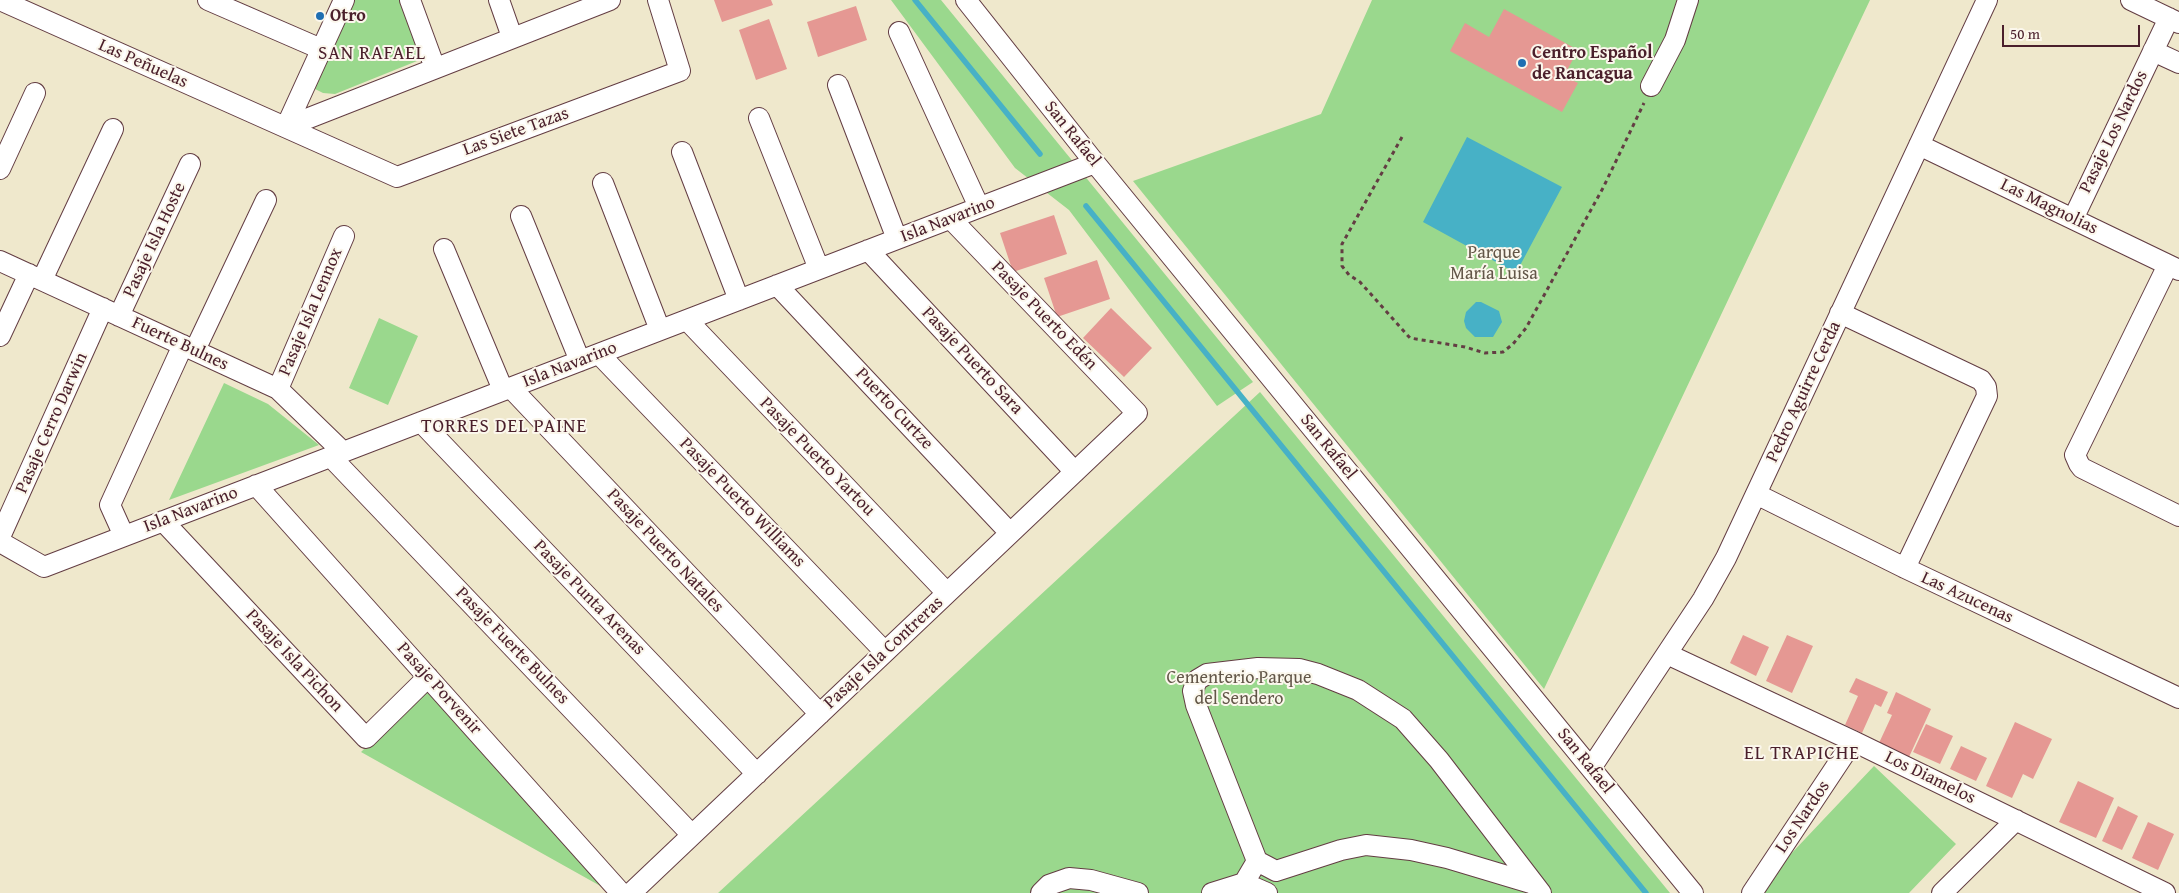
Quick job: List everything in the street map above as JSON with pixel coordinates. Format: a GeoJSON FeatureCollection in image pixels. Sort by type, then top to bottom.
{"type":"FeatureCollection","features":[{"type":"Feature","properties":{"kind":"street","name":"Las Peñuelas"},"geometry":{"type":"LineString","coordinates":[[0,0],[286,127]]}},
{"type":"Feature","properties":{"kind":"street"},"geometry":{"type":"LineString","coordinates":[[208,0],[321,49]]}},
{"type":"Feature","properties":{"kind":"street"},"geometry":{"type":"LineString","coordinates":[[286,127],[344,0]]}},
{"type":"Feature","properties":{"kind":"street"},"geometry":{"type":"LineString","coordinates":[[410,0],[435,68]]}},
{"type":"Feature","properties":{"kind":"street"},"geometry":{"type":"LineString","coordinates":[[498,0],[512,37]]}},
{"type":"Feature","properties":{"kind":"street","name":"Las Siete Tazas"},"geometry":{"type":"LineString","coordinates":[[286,127],[397,177],[680,71],[658,0]]}},
{"type":"Feature","properties":{"kind":"street","name":"San Rafael"},"geometry":{"type":"LineString","coordinates":[[966,0],[1095,163],[1693,893]]}},
{"type":"Feature","properties":{"kind":"street"},"geometry":{"type":"LineString","coordinates":[[1651,86],[1675,40],[1688,0]]}},
{"type":"Feature","properties":{"kind":"street","name":"Pedro Aguirre Cerda"},"geometry":{"type":"LineString","coordinates":[[1591,768],[1713,582],[1988,0]]}},
{"type":"Feature","properties":{"kind":"street"},"geometry":{"type":"LineString","coordinates":[[2131,0],[2174,21]]}},
{"type":"Feature","properties":{"kind":"street"},"geometry":{"type":"LineString","coordinates":[[286,127],[598,2]]}},
{"type":"Feature","properties":{"kind":"street","name":"Pasaje Los Nardos"},"geometry":{"type":"LineString","coordinates":[[2073,219],[2153,51],[2174,21]]}},
{"type":"Feature","properties":{"kind":"street"},"geometry":{"type":"LineString","coordinates":[[898,32],[979,207]]}},
{"type":"Feature","properties":{"kind":"street"},"geometry":{"type":"LineString","coordinates":[[2153,51],[2179,63]]}},
{"type":"Feature","properties":{"kind":"street"},"geometry":{"type":"LineString","coordinates":[[838,85],[897,239]]}},
{"type":"Feature","properties":{"kind":"street"},"geometry":{"type":"LineString","coordinates":[[0,169],[35,93]]}},
{"type":"Feature","properties":{"kind":"street"},"geometry":{"type":"LineString","coordinates":[[759,118],[819,269]]}},
{"type":"Feature","properties":{"kind":"street"},"geometry":{"type":"LineString","coordinates":[[0,336],[36,277],[113,129]]}},
{"type":"Feature","properties":{"kind":"street","name":"Las Magnolias"},"geometry":{"type":"LineString","coordinates":[[1919,144],[2173,268]]}},
{"type":"Feature","properties":{"kind":"street"},"geometry":{"type":"LineString","coordinates":[[682,152],[739,300]]}},
{"type":"Feature","properties":{"kind":"street","name":"Isla Navarino"},"geometry":{"type":"LineString","coordinates":[[0,542],[44,567],[1095,163]]}},
{"type":"Feature","properties":{"kind":"street","name":"Pasaje Isla Hoste"},"geometry":{"type":"LineString","coordinates":[[111,312],[190,164]]}},
{"type":"Feature","properties":{"kind":"street"},"geometry":{"type":"LineString","coordinates":[[604,183],[660,330]]}},
{"type":"Feature","properties":{"kind":"street"},"geometry":{"type":"LineString","coordinates":[[124,536],[110,505],[266,200]]}},
{"type":"Feature","properties":{"kind":"street"},"geometry":{"type":"LineString","coordinates":[[522,216],[580,361]]}},
{"type":"Feature","properties":{"kind":"street","name":"Pasaje Puerto Edén"},"geometry":{"type":"LineString","coordinates":[[951,218],[1137,413]]}},
{"type":"Feature","properties":{"kind":"street","name":"Pasaje Isla Lennox"},"geometry":{"type":"LineString","coordinates":[[278,389],[344,236]]}},
{"type":"Feature","properties":{"kind":"street"},"geometry":{"type":"LineString","coordinates":[[444,249],[507,389]]}},
{"type":"Feature","properties":{"kind":"street","name":"Pasaje Puerto Sara"},"geometry":{"type":"LineString","coordinates":[[868,250],[1075,472]]}},
{"type":"Feature","properties":{"kind":"street","name":"Fuerte Bulnes"},"geometry":{"type":"LineString","coordinates":[[0,261],[278,389],[337,454]]}},
{"type":"Feature","properties":{"kind":"street"},"geometry":{"type":"LineString","coordinates":[[2173,268],[2076,450],[2076,460],[2082,468],[2179,516]]}},
{"type":"Feature","properties":{"kind":"street","name":"Puerto Curtze"},"geometry":{"type":"LineString","coordinates":[[777,285],[1010,533]]}},
{"type":"Feature","properties":{"kind":"street","name":"Pasaje Cerro Darwin"},"geometry":{"type":"LineString","coordinates":[[0,537],[111,312]]}},
{"type":"Feature","properties":{"kind":"street"},"geometry":{"type":"LineString","coordinates":[[1840,313],[1981,380],[1986,387],[1987,396],[1905,568]]}},
{"type":"Feature","properties":{"kind":"street","name":"Pasaje Puerto Yartou"},"geometry":{"type":"LineString","coordinates":[[687,320],[947,593]]}},
{"type":"Feature","properties":{"kind":"street","name":"Pasaje Puerto Williams"},"geometry":{"type":"LineString","coordinates":[[599,354],[885,652]]}},
{"type":"Feature","properties":{"kind":"street","name":"Pasaje Puerto Natales"},"geometry":{"type":"LineString","coordinates":[[507,389],[820,714]]}},
{"type":"Feature","properties":{"kind":"street","name":"Pasaje Isla Contreras"},"geometry":{"type":"LineString","coordinates":[[631,893],[1137,413]]}},
{"type":"Feature","properties":{"kind":"street","name":"Pasaje Punta Arenas"},"geometry":{"type":"LineString","coordinates":[[421,422],[757,774]]}},
{"type":"Feature","properties":{"kind":"street","name":"Pasaje Fuerte Bulnes"},"geometry":{"type":"LineString","coordinates":[[337,454],[692,835]]}},
{"type":"Feature","properties":{"kind":"street","name":"Pasaje Porvenir"},"geometry":{"type":"LineString","coordinates":[[256,485],[621,893]]}},
{"type":"Feature","properties":{"kind":"street","name":"Las Azucenas"},"geometry":{"type":"LineString","coordinates":[[1756,494],[1905,568],[2176,692]]}},
{"type":"Feature","properties":{"kind":"street","name":"Pasaje Isla Pichon"},"geometry":{"type":"LineString","coordinates":[[163,521],[366,738],[428,677]]}},
{"type":"Feature","properties":{"kind":"street","name":"Los Diamelos"},"geometry":{"type":"LineString","coordinates":[[1667,654],[1853,741],[2165,893]]}},
{"type":"Feature","properties":{"kind":"street"},"geometry":{"type":"LineString","coordinates":[[1258,668],[1299,668],[1358,690],[1403,719],[1439,760],[1537,889],[1447,858],[1410,850],[1366,845],[1341,850],[1276,871],[1257,861],[1196,706],[1193,691],[1197,680],[1207,674],[1258,668]]}},
{"type":"Feature","properties":{"kind":"street","name":"Los Nardos"},"geometry":{"type":"LineString","coordinates":[[1752,893],[1853,741]]}},
{"type":"Feature","properties":{"kind":"street"},"geometry":{"type":"LineString","coordinates":[[1942,893],[2016,820]]}},
{"type":"Feature","properties":{"kind":"street"},"geometry":{"type":"LineString","coordinates":[[1244,883],[1257,861]]}},
{"type":"Feature","properties":{"kind":"street"},"geometry":{"type":"LineString","coordinates":[[1212,893],[1244,883],[1267,893],[1276,871]]}},
{"type":"Feature","properties":{"kind":"street"},"geometry":{"type":"LineString","coordinates":[[1041,893],[1049,885],[1069,878],[1091,880],[1138,893]]}},
{"type":"Feature","properties":{"kind":"path"},"geometry":{"type":"LineString","coordinates":[[1402,137],[1342,244],[1342,266],[1349,275],[1360,282],[1410,338],[1465,347],[1485,353],[1503,352],[1513,344],[1526,328],[1560,267],[1603,188],[1651,86]]}},
{"type":"Feature","properties":{"kind":"green space"},"geometry":{"type":"Polygon","coordinates":[[[349,0],[405,0],[427,57],[335,94],[323,93],[315,89],[314,81],[349,0]]]}},
{"type":"Feature","properties":{"kind":"green space"},"geometry":{"type":"Polygon","coordinates":[[[891,0],[941,0],[1253,382],[1217,406],[1069,210],[1015,168],[891,0]]]}},
{"type":"Feature","properties":{"kind":"green space","name":"Parque María Luisa"},"geometry":{"type":"Polygon","coordinates":[[[1372,0],[1870,0],[1544,689],[1133,181],[1321,114],[1372,0]]]}},
{"type":"Feature","properties":{"kind":"green space"},"geometry":{"type":"Polygon","coordinates":[[[379,318],[418,336],[388,405],[349,388],[379,318]]]}},
{"type":"Feature","properties":{"kind":"green space"},"geometry":{"type":"Polygon","coordinates":[[[224,383],[268,404],[319,445],[169,500],[224,383]]]}},
{"type":"Feature","properties":{"kind":"green space","name":"Cementerio Parque del Sendero"},"geometry":{"type":"Polygon","coordinates":[[[1260,392],[1670,893],[718,893],[1260,392]]]}},
{"type":"Feature","properties":{"kind":"green space"},"geometry":{"type":"Polygon","coordinates":[[[427,689],[604,888],[361,752],[427,689]]]}},
{"type":"Feature","properties":{"kind":"green space"},"geometry":{"type":"Polygon","coordinates":[[[1874,766],[1956,844],[1909,893],[1754,893],[1874,766]]]}},
{"type":"Feature","properties":{"kind":"water"},"geometry":{"type":"Polygon","coordinates":[[[1467,137],[1562,187],[1516,273],[1423,222],[1467,137]]]}},
{"type":"Feature","properties":{"kind":"water"},"geometry":{"type":"Polygon","coordinates":[[[1476,302],[1481,302],[1499,311],[1502,322],[1493,337],[1475,337],[1466,328],[1464,321],[1466,312],[1476,302]]]}},
{"type":"Feature","properties":{"kind":"building"},"geometry":{"type":"Polygon","coordinates":[[[714,0],[771,0],[773,5],[722,22],[714,0]]]}},
{"type":"Feature","properties":{"kind":"building"},"geometry":{"type":"Polygon","coordinates":[[[856,6],[867,40],[818,57],[807,22],[856,6]]]}},
{"type":"Feature","properties":{"kind":"building","name":"Centro Español de Rancagua"},"geometry":{"type":"Polygon","coordinates":[[[1504,9],[1578,50],[1564,76],[1578,83],[1562,112],[1450,51],[1465,23],[1489,37],[1504,9]]]}},
{"type":"Feature","properties":{"kind":"building"},"geometry":{"type":"Polygon","coordinates":[[[769,19],[787,69],[756,80],[739,30],[769,19]]]}},
{"type":"Feature","properties":{"kind":"building"},"geometry":{"type":"Polygon","coordinates":[[[1054,215],[1067,254],[1013,272],[1000,233],[1054,215]]]}},
{"type":"Feature","properties":{"kind":"building"},"geometry":{"type":"Polygon","coordinates":[[[1097,260],[1110,299],[1057,317],[1044,278],[1097,260]]]}},
{"type":"Feature","properties":{"kind":"building"},"geometry":{"type":"Polygon","coordinates":[[[1111,308],[1152,348],[1124,377],[1083,338],[1111,308]]]}},
{"type":"Feature","properties":{"kind":"building"},"geometry":{"type":"Polygon","coordinates":[[[1743,635],[1769,647],[1756,676],[1730,663],[1743,635]]]}},
{"type":"Feature","properties":{"kind":"building"},"geometry":{"type":"Polygon","coordinates":[[[1787,635],[1813,646],[1792,693],[1766,681],[1787,635]]]}},
{"type":"Feature","properties":{"kind":"building"},"geometry":{"type":"Polygon","coordinates":[[[1856,678],[1888,692],[1881,707],[1875,704],[1862,733],[1845,725],[1858,696],[1849,692],[1856,678]]]}},
{"type":"Feature","properties":{"kind":"building"},"geometry":{"type":"Polygon","coordinates":[[[1896,692],[1931,709],[1909,757],[1879,743],[1892,715],[1887,713],[1896,692]]]}},
{"type":"Feature","properties":{"kind":"building"},"geometry":{"type":"Polygon","coordinates":[[[2015,722],[2052,739],[2033,779],[2023,774],[2012,798],[1986,786],[2015,722]]]}},
{"type":"Feature","properties":{"kind":"building"},"geometry":{"type":"Polygon","coordinates":[[[1926,724],[1953,736],[1940,764],[1913,752],[1926,724]]]}},
{"type":"Feature","properties":{"kind":"building"},"geometry":{"type":"Polygon","coordinates":[[[1961,746],[1987,758],[1976,781],[1950,769],[1961,746]]]}},
{"type":"Feature","properties":{"kind":"building"},"geometry":{"type":"Polygon","coordinates":[[[2078,781],[2114,798],[2096,838],[2059,822],[2078,781]]]}},
{"type":"Feature","properties":{"kind":"building"},"geometry":{"type":"Polygon","coordinates":[[[2118,806],[2138,816],[2122,850],[2102,841],[2118,806]]]}},
{"type":"Feature","properties":{"kind":"building"},"geometry":{"type":"Polygon","coordinates":[[[2148,822],[2174,834],[2158,870],[2132,858],[2148,822]]]}},
{"type":"Feature","properties":{"kind":"waterway"},"geometry":{"type":"LineString","coordinates":[[915,0],[1040,154]]}},
{"type":"Feature","properties":{"kind":"waterway"},"geometry":{"type":"LineString","coordinates":[[1086,206],[1646,893]]}},
{"type":"Feature","properties":{"kind":"place","name":"Otro"},"geometry":{"type":"Point","coordinates":[320,16]}},
{"type":"Feature","properties":{"kind":"place","name":"Centro Español de Rancagua"},"geometry":{"type":"Point","coordinates":[1522,63]}},
{"type":"Feature","properties":{"kind":"district","name":"SAN RAFAEL"},"geometry":{"type":"Point","coordinates":[372,54]}},
{"type":"Feature","properties":{"kind":"district","name":"TORRES DEL PAINE"},"geometry":{"type":"Point","coordinates":[504,427]}},
{"type":"Feature","properties":{"kind":"district","name":"EL TRAPICHE"},"geometry":{"type":"Point","coordinates":[1802,754]}}]}
